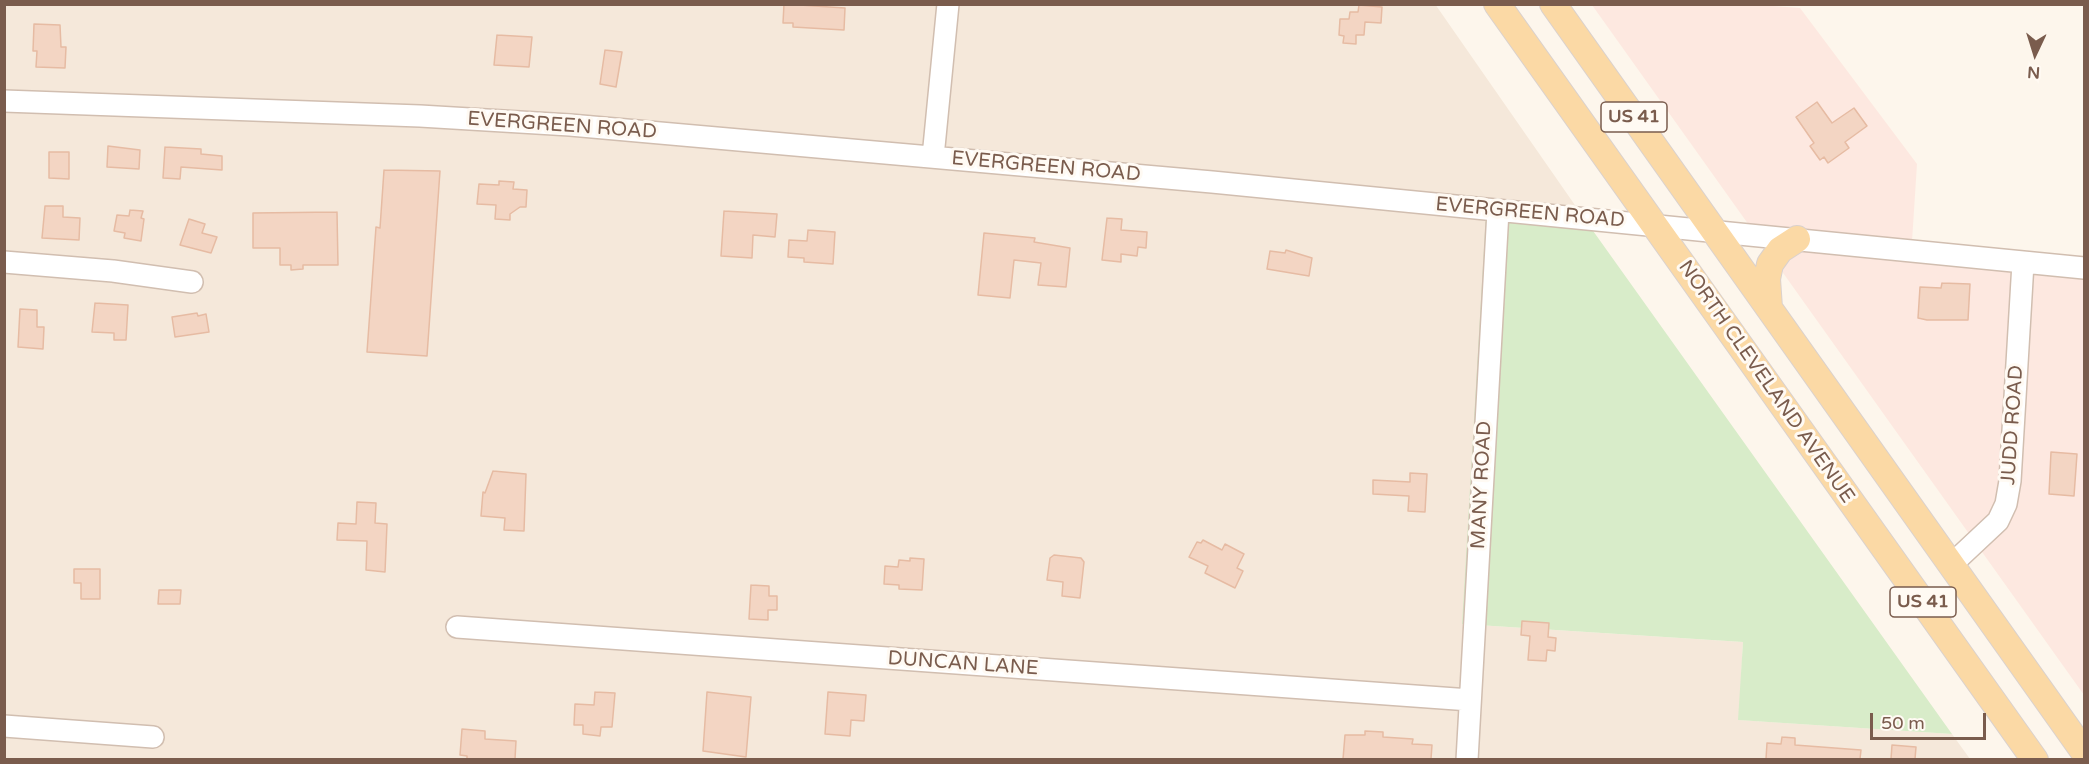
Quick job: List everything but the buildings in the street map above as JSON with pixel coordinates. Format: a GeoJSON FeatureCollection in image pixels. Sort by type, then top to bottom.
{"type":"FeatureCollection","features":[{"type":"Feature","properties":{"kind":"main road","name":"NORTH CLEVELAND AVENUE"},"geometry":{"type":"LineString","coordinates":[[1497,4],[2035,759]]}},
{"type":"Feature","properties":{"kind":"main road","name":"US 41"},"geometry":{"type":"LineString","coordinates":[[1553,4],[2085,752]]}},
{"type":"Feature","properties":{"kind":"main road"},"geometry":{"type":"LineString","coordinates":[[1769,309],[1767,279],[1770,264],[1780,250],[1797,239]]}},
{"type":"Feature","properties":{"kind":"street"},"geometry":{"type":"LineString","coordinates":[[933,157],[948,4]]}},
{"type":"Feature","properties":{"kind":"street","name":"EVERGREEN ROAD"},"geometry":{"type":"LineString","coordinates":[[4,101],[505,120],[1654,224],[2085,268]]}},
{"type":"Feature","properties":{"kind":"street","name":"MANY ROAD"},"geometry":{"type":"LineString","coordinates":[[1467,759],[1498,211]]}},
{"type":"Feature","properties":{"kind":"street"},"geometry":{"type":"LineString","coordinates":[[4,262],[113,271],[192,282]]}},
{"type":"Feature","properties":{"kind":"street","name":"JUDD ROAD"},"geometry":{"type":"LineString","coordinates":[[1951,565],[1998,521],[2006,504],[2010,481],[2024,263]]}},
{"type":"Feature","properties":{"kind":"street","name":"DUNCAN LANE"},"geometry":{"type":"LineString","coordinates":[[457,627],[1470,700]]}},
{"type":"Feature","properties":{"kind":"street"},"geometry":{"type":"LineString","coordinates":[[4,726],[153,737]]}},
{"type":"Feature","properties":{"kind":"shaded area"},"geometry":{"type":"Polygon","coordinates":[[[1435,4],[1586,221],[1462,624],[1743,642],[1739,720],[1952,734],[1970,759],[5,760],[5,5],[1435,4]]]}},
{"type":"Feature","properties":{"kind":"shaded area"},"geometry":{"type":"Polygon","coordinates":[[[1747,4],[1800,8],[1917,164],[1911,257],[2084,270],[2084,695],[1592,5],[1747,4]]]}},
{"type":"Feature","properties":{"kind":"green space"},"geometry":{"type":"Polygon","coordinates":[[[1486,214],[1586,221],[1952,734],[1738,720],[1743,642],[1462,624],[1486,214]]]}}]}
